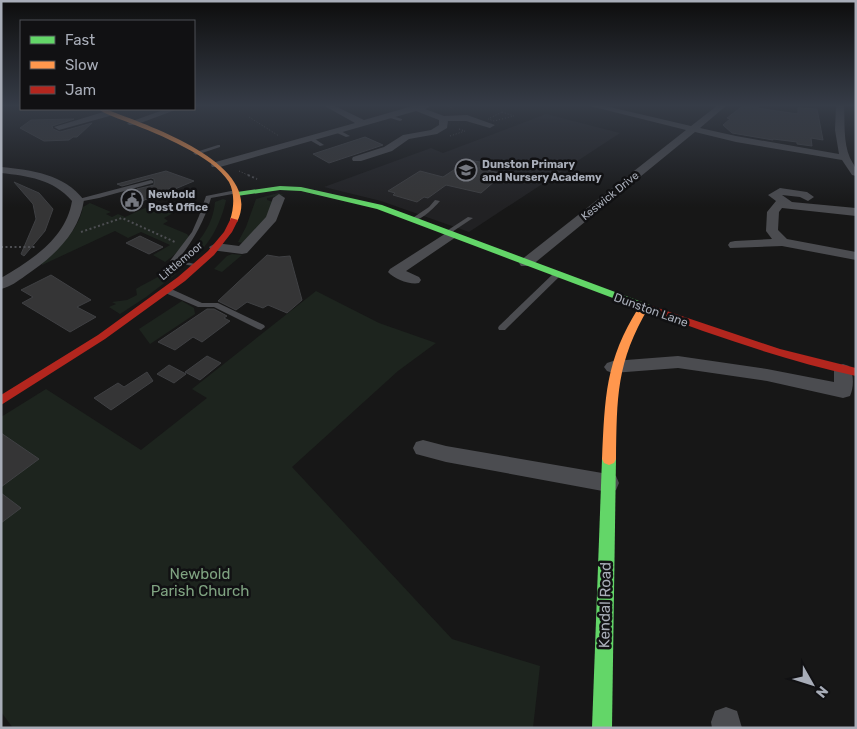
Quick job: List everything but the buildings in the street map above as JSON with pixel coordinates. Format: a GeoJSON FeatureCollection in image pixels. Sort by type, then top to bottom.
{"type":"FeatureCollection","features":[{"type":"Feature","properties":{"kind":"street"},"geometry":{"type":"LineString","coordinates":[[166,139],[216,165],[228,177],[236,193]]}},
{"type":"Feature","properties":{"kind":"street"},"geometry":{"type":"LineString","coordinates":[[216,165],[307,139]]}},
{"type":"Feature","properties":{"kind":"street"},"geometry":{"type":"LineString","coordinates":[[357,159],[388,149],[403,139]]}},
{"type":"Feature","properties":{"kind":"street","name":"Keswick Drive"},"geometry":{"type":"LineString","coordinates":[[526,263],[681,139]]}},
{"type":"Feature","properties":{"kind":"street"},"geometry":{"type":"LineString","coordinates":[[741,139],[792,150],[845,158]]}},
{"type":"Feature","properties":{"kind":"street"},"geometry":{"type":"LineString","coordinates":[[842,139],[845,158],[856,173]]}},
{"type":"Feature","properties":{"kind":"street"},"geometry":{"type":"LineString","coordinates":[[1,170],[44,176],[68,188],[78,200],[76,215],[65,234],[40,258],[1,285]]}},
{"type":"Feature","properties":{"kind":"street","name":"Dunston Lane"},"geometry":{"type":"LineString","coordinates":[[236,193],[280,188],[301,189],[379,206],[557,275],[732,338],[810,363],[849,371]]}},
{"type":"Feature","properties":{"kind":"street"},"geometry":{"type":"LineString","coordinates":[[789,204],[774,195],[780,191],[803,194],[830,208]]}},
{"type":"Feature","properties":{"kind":"street","name":"Littlemoor"},"geometry":{"type":"LineString","coordinates":[[1,401],[126,321],[197,266],[216,247],[233,222],[238,204],[236,193]]}},
{"type":"Feature","properties":{"kind":"street"},"geometry":{"type":"LineString","coordinates":[[216,247],[242,250],[261,232],[272,218],[280,198]]}},
{"type":"Feature","properties":{"kind":"street"},"geometry":{"type":"LineString","coordinates":[[782,242],[772,231],[773,212],[779,204],[856,212]]}},
{"type":"Feature","properties":{"kind":"street"},"geometry":{"type":"LineString","coordinates":[[414,280],[396,272],[449,234]]}},
{"type":"Feature","properties":{"kind":"street"},"geometry":{"type":"LineString","coordinates":[[734,245],[782,242],[856,256]]}},
{"type":"Feature","properties":{"kind":"street","name":"Kendal Road"},"geometry":{"type":"LineString","coordinates":[[602,728],[613,366],[630,328],[644,307]]}},
{"type":"Feature","properties":{"kind":"street"},"geometry":{"type":"LineString","coordinates":[[613,366],[678,362],[767,375],[843,391],[849,371]]}},
{"type":"Feature","properties":{"kind":"street"},"geometry":{"type":"LineString","coordinates":[[423,448],[446,454],[608,483]]}},
{"type":"Feature","properties":{"kind":"lane"},"geometry":{"type":"LineString","coordinates":[[312,139],[322,145]]}},
{"type":"Feature","properties":{"kind":"lane"},"geometry":{"type":"LineString","coordinates":[[196,153],[218,146]]}},
{"type":"Feature","properties":{"kind":"lane"},"geometry":{"type":"LineString","coordinates":[[78,200],[152,182]]}},
{"type":"Feature","properties":{"kind":"lane"},"geometry":{"type":"LineString","coordinates":[[197,266],[173,261],[186,247],[198,228],[208,197],[236,193]]}},
{"type":"Feature","properties":{"kind":"lane"},"geometry":{"type":"LineString","coordinates":[[413,220],[431,208],[437,201]]}},
{"type":"Feature","properties":{"kind":"lane"},"geometry":{"type":"LineString","coordinates":[[449,234],[470,218]]}},
{"type":"Feature","properties":{"kind":"lane"},"geometry":{"type":"LineString","coordinates":[[502,328],[557,275]]}},
{"type":"Feature","properties":{"kind":"lane"},"geometry":{"type":"LineString","coordinates":[[166,290],[201,305],[215,305],[260,327]]}},
{"type":"Feature","properties":{"kind":"path"},"geometry":{"type":"LineString","coordinates":[[284,139],[291,144]]}},
{"type":"Feature","properties":{"kind":"path"},"geometry":{"type":"LineString","coordinates":[[65,234],[78,233],[122,218],[186,247]]}},
{"type":"Feature","properties":{"kind":"path"},"geometry":{"type":"LineString","coordinates":[[1,247],[52,247]]}},
{"type":"Feature","properties":{"kind":"shaded area","name":"Dunston Primary and Nursery Academy"},"geometry":{"type":"Polygon","coordinates":[[[480,139],[611,139],[469,232],[381,201],[324,187],[431,148],[443,153],[480,139]]]}},
{"type":"Feature","properties":{"kind":"green space"},"geometry":{"type":"Polygon","coordinates":[[[278,193],[284,195],[267,198],[267,200],[273,202],[265,221],[242,243],[238,242],[246,227],[256,199],[278,193]]]}},
{"type":"Feature","properties":{"kind":"green space"},"geometry":{"type":"Polygon","coordinates":[[[223,199],[226,200],[224,207],[213,234],[201,250],[187,257],[209,225],[215,202],[223,199]]]}},
{"type":"Feature","properties":{"kind":"green space"},"geometry":{"type":"Polygon","coordinates":[[[90,203],[111,212],[106,214],[112,217],[118,214],[125,217],[145,208],[154,212],[164,207],[175,212],[164,218],[168,221],[163,224],[187,234],[190,238],[165,262],[153,255],[170,245],[141,232],[128,238],[115,231],[42,265],[41,262],[67,238],[77,224],[83,207],[90,203]]]}},
{"type":"Feature","properties":{"kind":"green space"},"geometry":{"type":"Polygon","coordinates":[[[232,254],[242,255],[222,272],[214,269],[227,256],[232,254]]]}},
{"type":"Feature","properties":{"kind":"green space"},"geometry":{"type":"Polygon","coordinates":[[[171,270],[176,274],[120,314],[109,307],[116,304],[112,302],[127,300],[137,295],[136,289],[171,270]]]}},
{"type":"Feature","properties":{"kind":"green space","name":"Newbold Parish Church"},"geometry":{"type":"Polygon","coordinates":[[[316,291],[379,323],[436,343],[398,371],[292,467],[452,639],[540,666],[533,728],[13,728],[1,712],[1,417],[46,389],[141,450],[207,398],[192,389],[316,291]]]}},
{"type":"Feature","properties":{"kind":"green space"},"geometry":{"type":"Polygon","coordinates":[[[182,301],[194,308],[195,314],[150,344],[139,329],[182,301]]]}},
{"type":"Feature","properties":{"kind":"traffic: fast"},"geometry":{"type":"LineString","coordinates":[[237,194],[280,188],[301,189],[379,207],[646,307]]}},
{"type":"Feature","properties":{"kind":"traffic: fast"},"geometry":{"type":"LineString","coordinates":[[602,728],[609,459]]}},
{"type":"Feature","properties":{"kind":"traffic: slow"},"geometry":{"type":"LineString","coordinates":[[172,139],[206,158],[220,168],[230,179],[237,194],[237,210],[234,220]]}},
{"type":"Feature","properties":{"kind":"traffic: slow"},"geometry":{"type":"LineString","coordinates":[[609,459],[611,398],[618,362],[632,326],[644,307]]}},
{"type":"Feature","properties":{"kind":"traffic: jam"},"geometry":{"type":"LineString","coordinates":[[1,401],[102,337],[181,279],[202,262],[220,243],[234,220]]}},
{"type":"Feature","properties":{"kind":"traffic: jam"},"geometry":{"type":"LineString","coordinates":[[646,307],[776,352],[856,372]]}},
{"type":"Feature","properties":{"kind":"place","name":"Dunston Primary and Nursery Academy"},"geometry":{"type":"Point","coordinates":[466,170]}},
{"type":"Feature","properties":{"kind":"place","name":"Newbold Post Office"},"geometry":{"type":"Point","coordinates":[132,200]}}]}
